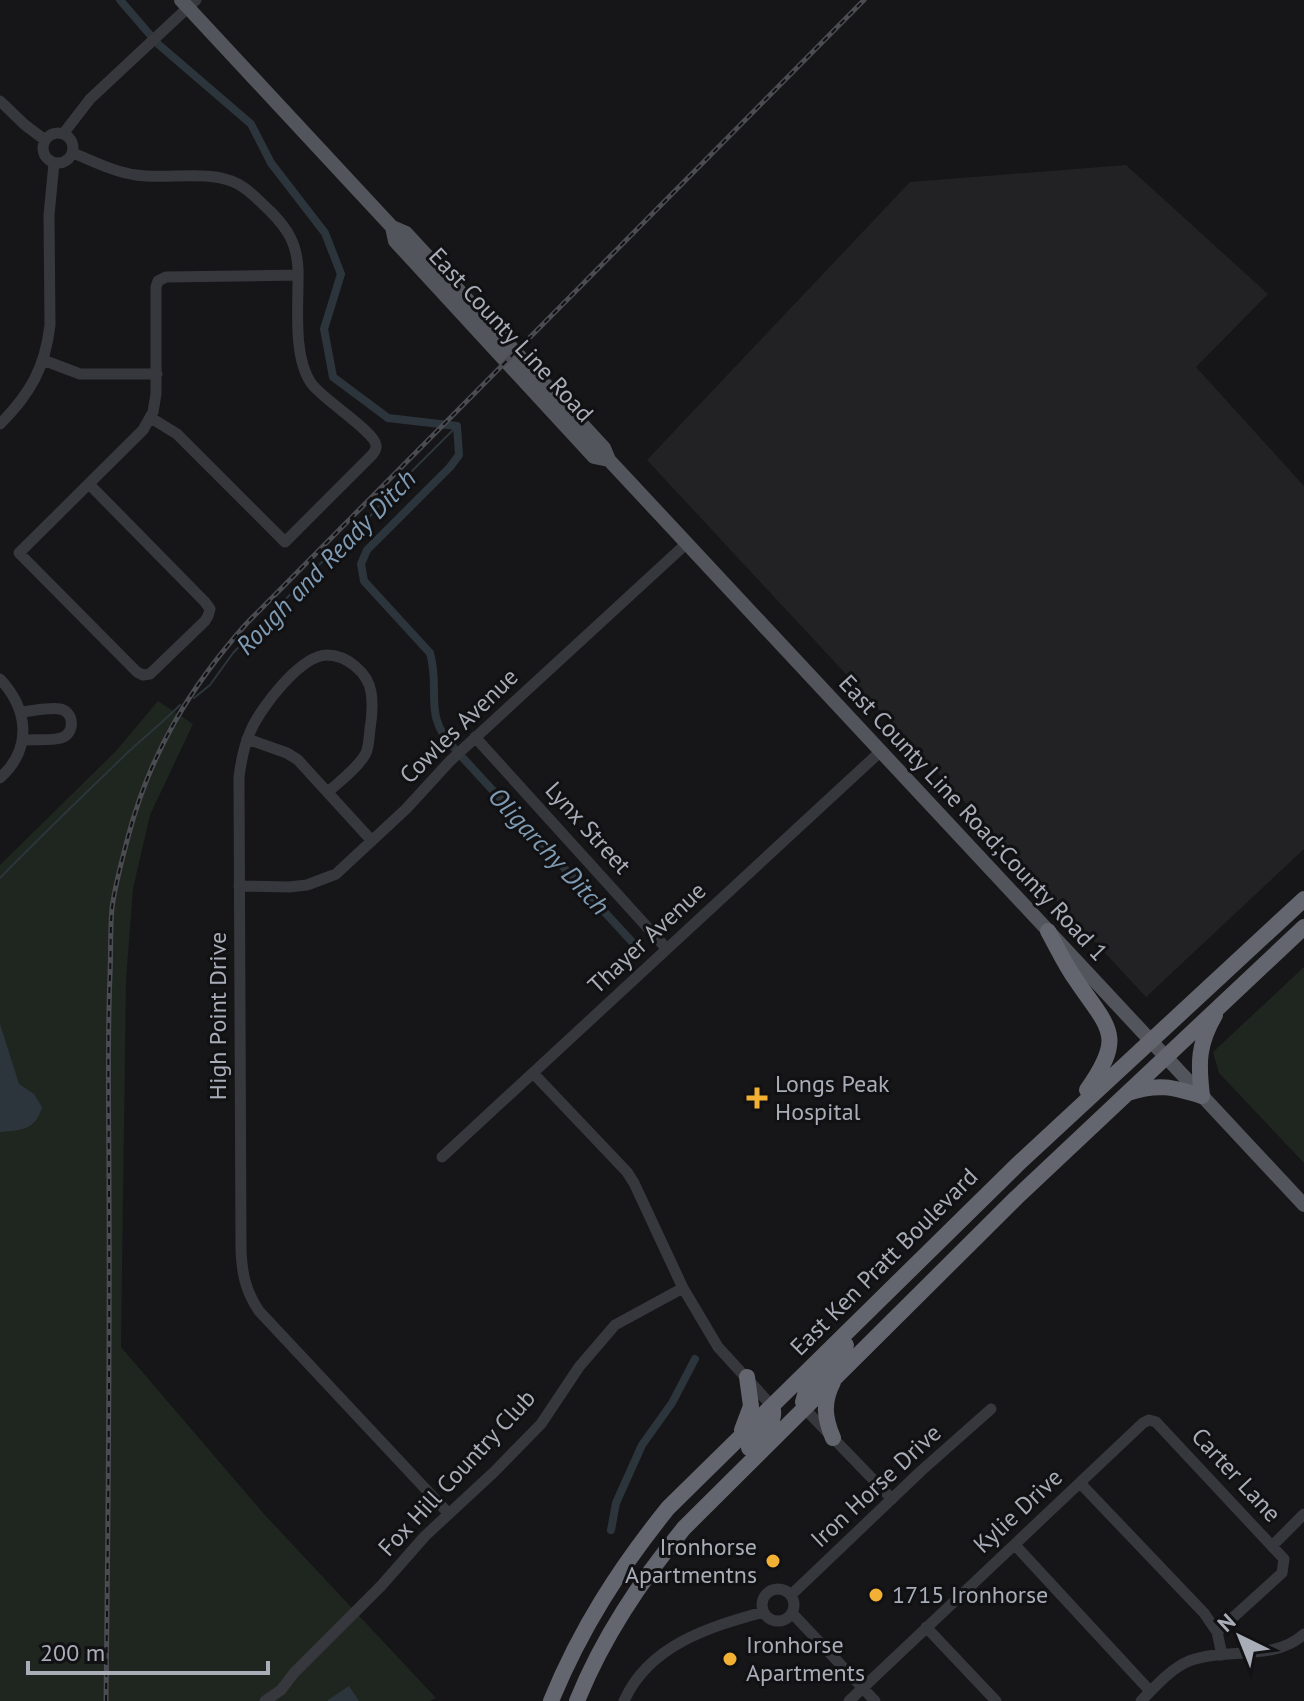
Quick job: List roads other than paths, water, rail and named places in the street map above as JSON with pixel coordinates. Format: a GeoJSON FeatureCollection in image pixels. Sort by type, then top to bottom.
{"type":"FeatureCollection","features":[{"type":"Feature","properties":{"kind":"highway","name":"East Ken Pratt Boulevard"},"geometry":{"type":"LineString","coordinates":[[551,1701],[581,1636],[607,1591],[668,1508],[1018,1164],[1304,899]]}},
{"type":"Feature","properties":{"kind":"highway","name":"East Ken Pratt Boulevard"},"geometry":{"type":"LineString","coordinates":[[577,1701],[589,1671],[637,1589],[684,1528],[1000,1213],[1304,927]]}},
{"type":"Feature","properties":{"kind":"highway"},"geometry":{"type":"LineString","coordinates":[[1048,931],[1075,979],[1106,1023],[1110,1040],[1108,1055],[1099,1073],[1064,1121]]}},
{"type":"Feature","properties":{"kind":"highway"},"geometry":{"type":"LineString","coordinates":[[1124,1094],[1160,1085],[1202,1096],[1200,1052],[1204,1037],[1225,1000]]}},
{"type":"Feature","properties":{"kind":"highway"},"geometry":{"type":"LineString","coordinates":[[804,1408],[806,1391],[855,1335],[854,1327]]}},
{"type":"Feature","properties":{"kind":"highway"},"geometry":{"type":"LineString","coordinates":[[739,1438],[751,1406],[747,1377]]}},
{"type":"Feature","properties":{"kind":"highway"},"geometry":{"type":"LineString","coordinates":[[833,1438],[826,1422],[825,1405],[835,1377]]}},
{"type":"Feature","properties":{"kind":"highway"},"geometry":{"type":"LineString","coordinates":[[716,1495],[731,1467],[774,1417],[772,1406]]}},
{"type":"Feature","properties":{"kind":"main road","name":"East County Line Road;County Road 1"},"geometry":{"type":"LineString","coordinates":[[188,3],[392,227],[406,233],[604,448],[609,460],[1304,1205]]}},
{"type":"Feature","properties":{"kind":"street"},"geometry":{"type":"LineString","coordinates":[[63,134],[90,99],[188,3]]}},
{"type":"Feature","properties":{"kind":"street"},"geometry":{"type":"LineString","coordinates":[[0,101],[45,140]]}},
{"type":"Feature","properties":{"kind":"street"},"geometry":{"type":"LineString","coordinates":[[53,134],[63,134],[71,139],[73,153],[65,162],[54,163],[44,154],[45,140],[53,134]]}},
{"type":"Feature","properties":{"kind":"street"},"geometry":{"type":"LineString","coordinates":[[73,153],[131,175],[210,177],[237,183],[262,204],[288,231],[295,246],[299,347],[305,372],[311,384],[360,426],[377,445],[372,455],[285,542],[177,434],[151,418]]}},
{"type":"Feature","properties":{"kind":"street"},"geometry":{"type":"LineString","coordinates":[[0,424],[31,389],[48,342],[49,215],[54,163]]}},
{"type":"Feature","properties":{"kind":"street"},"geometry":{"type":"LineString","coordinates":[[89,484],[209,606],[205,621],[150,674],[138,673],[19,553],[143,430],[151,418],[157,374],[156,284],[160,279],[298,275]]}},
{"type":"Feature","properties":{"kind":"street"},"geometry":{"type":"LineString","coordinates":[[43,360],[80,374],[157,374]]}},
{"type":"Feature","properties":{"kind":"street","name":"Cowles Avenue"},"geometry":{"type":"LineString","coordinates":[[239,886],[307,885],[336,874],[406,809],[475,737],[687,543]]}},
{"type":"Feature","properties":{"kind":"street","name":"High Point Drive"},"geometry":{"type":"LineString","coordinates":[[328,792],[361,761],[368,749],[371,694],[369,683],[352,663],[325,655],[309,660],[260,713],[241,757],[241,1251],[244,1282],[250,1299],[259,1311],[449,1514]]}},
{"type":"Feature","properties":{"kind":"street"},"geometry":{"type":"LineString","coordinates":[[0,679],[14,695],[21,712],[22,740],[14,761],[0,778]]}},
{"type":"Feature","properties":{"kind":"street"},"geometry":{"type":"LineString","coordinates":[[21,712],[63,710],[70,716],[72,724],[63,738],[22,740]]}},
{"type":"Feature","properties":{"kind":"street","name":"Lynx Street"},"geometry":{"type":"LineString","coordinates":[[475,737],[667,949]]}},
{"type":"Feature","properties":{"kind":"street"},"geometry":{"type":"LineString","coordinates":[[247,739],[298,760],[372,841]]}},
{"type":"Feature","properties":{"kind":"street","name":"Thayer Avenue"},"geometry":{"type":"LineString","coordinates":[[442,1157],[881,751]]}},
{"type":"Feature","properties":{"kind":"street"},"geometry":{"type":"LineString","coordinates":[[533,1073],[627,1172],[683,1288],[718,1347],[772,1406]]}},
{"type":"Feature","properties":{"kind":"street","name":"Fox Hill Country Club"},"geometry":{"type":"LineString","coordinates":[[265,1701],[281,1690],[304,1661],[381,1586],[425,1536],[541,1424],[579,1367],[615,1325],[683,1288]]}},
{"type":"Feature","properties":{"kind":"street"},"geometry":{"type":"LineString","coordinates":[[804,1408],[892,1499]]}},
{"type":"Feature","properties":{"kind":"street","name":"Iron Horse Drive"},"geometry":{"type":"LineString","coordinates":[[791,1595],[991,1409]]}},
{"type":"Feature","properties":{"kind":"street","name":"Kylie Drive"},"geometry":{"type":"LineString","coordinates":[[849,1701],[1149,1420]]}},
{"type":"Feature","properties":{"kind":"street","name":"Carter Lane"},"geometry":{"type":"LineString","coordinates":[[1149,1420],[1156,1422],[1284,1559],[1282,1573],[1217,1632]]}},
{"type":"Feature","properties":{"kind":"street"},"geometry":{"type":"LineString","coordinates":[[1080,1483],[1204,1613],[1217,1632],[1222,1655]]}},
{"type":"Feature","properties":{"kind":"street"},"geometry":{"type":"LineString","coordinates":[[1272,1546],[1304,1514]]}},
{"type":"Feature","properties":{"kind":"street"},"geometry":{"type":"LineString","coordinates":[[1015,1545],[1150,1691]]}},
{"type":"Feature","properties":{"kind":"street"},"geometry":{"type":"LineString","coordinates":[[780,1589],[791,1595],[794,1606],[786,1619],[771,1620],[763,1612],[763,1599],[772,1590],[780,1589]]}},
{"type":"Feature","properties":{"kind":"street"},"geometry":{"type":"LineString","coordinates":[[624,1701],[646,1668],[681,1640],[716,1625],[763,1612]]}},
{"type":"Feature","properties":{"kind":"street"},"geometry":{"type":"LineString","coordinates":[[792,1613],[875,1701]]}},
{"type":"Feature","properties":{"kind":"street"},"geometry":{"type":"LineString","coordinates":[[926,1627],[996,1701]]}},
{"type":"Feature","properties":{"kind":"street"},"geometry":{"type":"LineString","coordinates":[[1141,1701],[1189,1662],[1285,1646],[1304,1634]]}},
{"type":"Feature","properties":{"kind":"waterway","name":"Oligarchy Ditch"},"geometry":{"type":"LineString","coordinates":[[120,0],[158,44],[251,124],[271,163],[325,233],[341,274],[324,329],[333,377],[388,418],[457,426],[459,455],[367,550],[361,564],[364,581],[430,653],[438,725],[454,748]]}},
{"type":"Feature","properties":{"kind":"waterway","name":"Rough and Ready Ditch"},"geometry":{"type":"LineString","coordinates":[[194,698],[210,685],[233,653],[457,426]]}},
{"type":"Feature","properties":{"kind":"waterway","name":"Rough and Ready Ditch"},"geometry":{"type":"LineString","coordinates":[[0,878],[180,705]]}},
{"type":"Feature","properties":{"kind":"waterway","name":"Oligarchy Ditch"},"geometry":{"type":"LineString","coordinates":[[463,758],[634,944]]}},
{"type":"Feature","properties":{"kind":"waterway","name":"Oligarchy Ditch"},"geometry":{"type":"LineString","coordinates":[[611,1530],[616,1503],[642,1445],[672,1403],[695,1359]]}},
{"type":"Feature","properties":{"kind":"railway"},"geometry":{"type":"LineString","coordinates":[[106,1701],[111,925],[113,899],[137,806],[160,749],[207,672],[247,623],[864,0]]}},
{"type":"Feature","properties":{"kind":"place","name":"Longs Peak Hospital"},"geometry":{"type":"Point","coordinates":[757,1098]}},
{"type":"Feature","properties":{"kind":"place","name":"Ironhorse Apartmentns"},"geometry":{"type":"Point","coordinates":[773,1561]}},
{"type":"Feature","properties":{"kind":"place","name":"1715 Ironhorse"},"geometry":{"type":"Point","coordinates":[876,1595]}},
{"type":"Feature","properties":{"kind":"place","name":"Ironhorse Apartments"},"geometry":{"type":"Point","coordinates":[730,1659]}}]}
